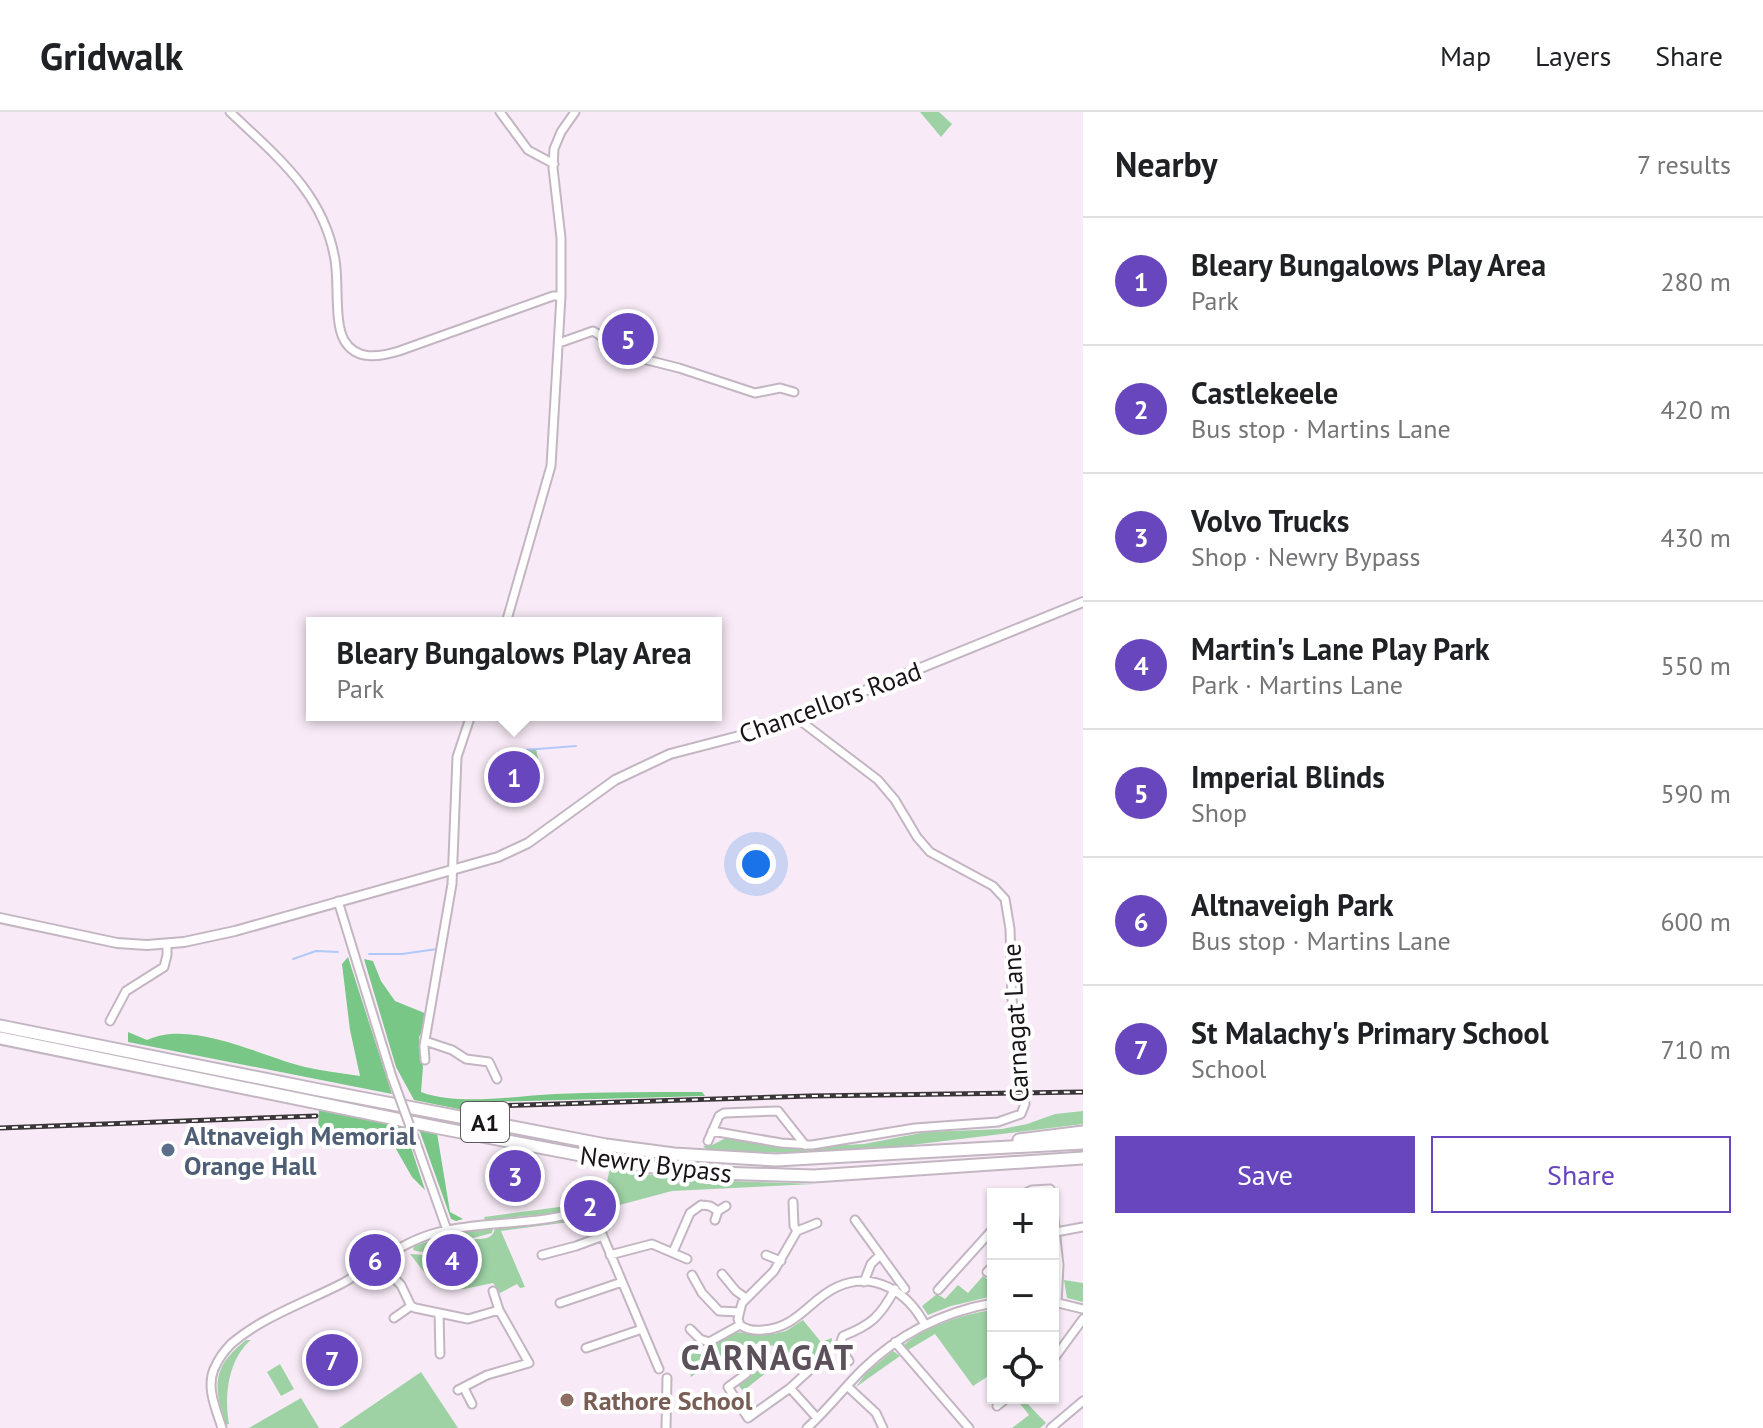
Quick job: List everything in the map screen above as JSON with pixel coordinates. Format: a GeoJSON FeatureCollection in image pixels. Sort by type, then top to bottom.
{"type":"FeatureCollection","features":[{"type":"Feature","properties":{"kind":"highway","name":"Newry Bypass"},"geometry":{"type":"LineString","coordinates":[[0,1026],[606,1145],[674,1154],[776,1160],[1083,1143]]}},
{"type":"Feature","properties":{"kind":"highway","name":"Newry Bypass"},"geometry":{"type":"LineString","coordinates":[[0,1038],[440,1128],[686,1172],[814,1176],[1083,1158]]}},
{"type":"Feature","properties":{"kind":"highway"},"geometry":{"type":"LineString","coordinates":[[976,1150],[1083,1132]]}},
{"type":"Feature","properties":{"kind":"highway"},"geometry":{"type":"LineString","coordinates":[[1012,1162],[1083,1165]]}},
{"type":"Feature","properties":{"kind":"street"},"geometry":{"type":"LineString","coordinates":[[230,112],[303,183],[327,228],[335,259],[342,335],[350,347],[364,356],[374,357],[399,351],[553,296],[561,296]]}},
{"type":"Feature","properties":{"kind":"street"},"geometry":{"type":"LineString","coordinates":[[500,112],[528,150],[554,164]]}},
{"type":"Feature","properties":{"kind":"street"},"geometry":{"type":"LineString","coordinates":[[508,617],[551,466],[561,296],[561,238],[554,149],[575,112]]}},
{"type":"Feature","properties":{"kind":"street"},"geometry":{"type":"LineString","coordinates":[[559,343],[593,331],[635,357],[755,393],[780,388],[794,392]]}},
{"type":"Feature","properties":{"kind":"street","name":"Chancellors Road"},"geometry":{"type":"LineString","coordinates":[[0,918],[96,939],[167,944],[214,937],[498,857],[517,849],[615,780],[658,759],[685,749],[758,733],[798,719],[1083,602]]}},
{"type":"Feature","properties":{"kind":"street","name":"Carnagat Lane"},"geometry":{"type":"LineString","coordinates":[[712,1131],[805,1145],[915,1128],[998,1122],[1017,1117],[1025,1104],[1012,999],[1010,929],[1005,899],[993,886],[930,852],[878,780],[798,719]]}},
{"type":"Feature","properties":{"kind":"street"},"geometry":{"type":"LineString","coordinates":[[425,1060],[425,1041],[453,869],[457,757],[469,721]]}},
{"type":"Feature","properties":{"kind":"street"},"geometry":{"type":"LineString","coordinates":[[338,901],[392,1077],[447,1230]]}},
{"type":"Feature","properties":{"kind":"street"},"geometry":{"type":"LineString","coordinates":[[110,1021],[126,991],[164,967],[167,944]]}},
{"type":"Feature","properties":{"kind":"street"},"geometry":{"type":"LineString","coordinates":[[425,1041],[452,1050],[466,1059],[489,1062],[497,1079]]}},
{"type":"Feature","properties":{"kind":"street"},"geometry":{"type":"LineString","coordinates":[[708,1141],[719,1116],[724,1113],[775,1110],[785,1117],[805,1145]]}},
{"type":"Feature","properties":{"kind":"street"},"geometry":{"type":"LineString","coordinates":[[222,1428],[211,1382],[215,1367],[231,1345],[254,1328],[347,1280],[405,1244],[447,1230],[544,1219],[591,1208],[604,1200]]}},
{"type":"Feature","properties":{"kind":"street"},"geometry":{"type":"LineString","coordinates":[[793,1202],[797,1231]]}},
{"type":"Feature","properties":{"kind":"street"},"geometry":{"type":"LineString","coordinates":[[673,1252],[690,1213],[701,1205],[718,1211]]}},
{"type":"Feature","properties":{"kind":"street"},"geometry":{"type":"LineString","coordinates":[[715,1220],[718,1211],[726,1206]]}},
{"type":"Feature","properties":{"kind":"street"},"geometry":{"type":"LineString","coordinates":[[591,1208],[659,1369]]}},
{"type":"Feature","properties":{"kind":"street"},"geometry":{"type":"LineString","coordinates":[[855,1220],[905,1289]]}},
{"type":"Feature","properties":{"kind":"street"},"geometry":{"type":"LineString","coordinates":[[740,1325],[739,1312],[746,1298],[781,1261],[797,1231],[815,1226]]}},
{"type":"Feature","properties":{"kind":"street"},"geometry":{"type":"LineString","coordinates":[[1059,1231],[1083,1227]]}},
{"type":"Feature","properties":{"kind":"street"},"geometry":{"type":"LineString","coordinates":[[542,1255],[603,1236]]}},
{"type":"Feature","properties":{"kind":"street"},"geometry":{"type":"LineString","coordinates":[[938,1290],[987,1236]]}},
{"type":"Feature","properties":{"kind":"street"},"geometry":{"type":"LineString","coordinates":[[610,1255],[644,1244],[687,1259]]}},
{"type":"Feature","properties":{"kind":"street"},"geometry":{"type":"LineString","coordinates":[[766,1255],[781,1261]]}},
{"type":"Feature","properties":{"kind":"street"},"geometry":{"type":"LineString","coordinates":[[864,1282],[865,1273],[879,1256]]}},
{"type":"Feature","properties":{"kind":"street"},"geometry":{"type":"LineString","coordinates":[[377,1261],[401,1285],[411,1306]]}},
{"type":"Feature","properties":{"kind":"street"},"geometry":{"type":"LineString","coordinates":[[722,1274],[746,1298]]}},
{"type":"Feature","properties":{"kind":"street"},"geometry":{"type":"LineString","coordinates":[[692,1275],[702,1293],[719,1311],[739,1312]]}},
{"type":"Feature","properties":{"kind":"street"},"geometry":{"type":"LineString","coordinates":[[560,1303],[622,1282]]}},
{"type":"Feature","properties":{"kind":"street"},"geometry":{"type":"LineString","coordinates":[[690,1329],[700,1339],[709,1342],[740,1325],[758,1331],[784,1326],[835,1287],[864,1282],[895,1289],[912,1304],[925,1325]]}},
{"type":"Feature","properties":{"kind":"street"},"geometry":{"type":"LineString","coordinates":[[849,1361],[839,1347],[843,1336],[860,1331],[869,1324],[895,1289]]}},
{"type":"Feature","properties":{"kind":"street"},"geometry":{"type":"LineString","coordinates":[[472,1404],[461,1389],[487,1375],[533,1363],[499,1310],[493,1291]]}},
{"type":"Feature","properties":{"kind":"street"},"geometry":{"type":"LineString","coordinates":[[1059,1303],[1083,1309]]}},
{"type":"Feature","properties":{"kind":"street"},"geometry":{"type":"LineString","coordinates":[[807,1428],[878,1355],[895,1342],[925,1325],[964,1309],[987,1304]]}},
{"type":"Feature","properties":{"kind":"street"},"geometry":{"type":"LineString","coordinates":[[394,1318],[411,1306],[468,1319],[499,1310]]}},
{"type":"Feature","properties":{"kind":"street"},"geometry":{"type":"LineString","coordinates":[[439,1313],[440,1354]]}},
{"type":"Feature","properties":{"kind":"street"},"geometry":{"type":"LineString","coordinates":[[1059,1352],[1083,1319]]}},
{"type":"Feature","properties":{"kind":"street"},"geometry":{"type":"LineString","coordinates":[[586,1348],[642,1329]]}},
{"type":"Feature","properties":{"kind":"street"},"geometry":{"type":"LineString","coordinates":[[693,1349],[700,1339]]}},
{"type":"Feature","properties":{"kind":"street"},"geometry":{"type":"LineString","coordinates":[[895,1342],[969,1428]]}},
{"type":"Feature","properties":{"kind":"street"},"geometry":{"type":"LineString","coordinates":[[652,1353],[663,1349]]}},
{"type":"Feature","properties":{"kind":"street"},"geometry":{"type":"LineString","coordinates":[[740,1425],[811,1369],[801,1363]]}},
{"type":"Feature","properties":{"kind":"street"},"geometry":{"type":"LineString","coordinates":[[746,1374],[728,1387],[748,1418]]}},
{"type":"Feature","properties":{"kind":"street"},"geometry":{"type":"LineString","coordinates":[[666,1428],[667,1378]]}},
{"type":"Feature","properties":{"kind":"street"},"geometry":{"type":"LineString","coordinates":[[847,1386],[876,1413],[883,1428]]}},
{"type":"Feature","properties":{"kind":"street"},"geometry":{"type":"LineString","coordinates":[[790,1388],[817,1418]]}},
{"type":"Feature","properties":{"kind":"street"},"geometry":{"type":"LineString","coordinates":[[1051,1428],[1083,1401]]}},
{"type":"Feature","properties":{"kind":"green space"},"geometry":{"type":"Polygon","coordinates":[[[920,112],[939,112],[952,124],[941,137],[920,112]]]}},
{"type":"Feature","properties":{"kind":"green space"},"geometry":{"type":"Polygon","coordinates":[[[536,749],[541,773],[521,780],[522,789],[497,804],[499,752],[536,749]]]}},
{"type":"Feature","properties":{"kind":"green space"},"geometry":{"type":"Polygon","coordinates":[[[348,957],[392,1094],[128,1042],[128,1032],[147,1040],[165,1035],[205,1036],[305,1067],[360,1076],[350,1030],[342,964],[348,957]]]}},
{"type":"Feature","properties":{"kind":"green space"},"geometry":{"type":"Polygon","coordinates":[[[364,959],[373,961],[381,981],[395,1001],[427,1014],[419,1037],[423,1067],[421,1092],[469,1099],[610,1092],[702,1092],[705,1096],[486,1102],[488,1115],[414,1100],[396,1067],[364,959]]]}},
{"type":"Feature","properties":{"kind":"green space"},"geometry":{"type":"Polygon","coordinates":[[[319,1108],[403,1123],[425,1190],[412,1177],[388,1135],[318,1131],[319,1108]]]}},
{"type":"Feature","properties":{"kind":"green space"},"geometry":{"type":"Polygon","coordinates":[[[1083,1111],[1083,1124],[887,1148],[785,1153],[707,1150],[703,1146],[726,1138],[789,1148],[864,1144],[926,1132],[1002,1129],[1055,1114],[1083,1111]]]}},
{"type":"Feature","properties":{"kind":"green space"},"geometry":{"type":"Polygon","coordinates":[[[419,1129],[437,1133],[450,1212],[463,1219],[451,1219],[419,1129]]]}},
{"type":"Feature","properties":{"kind":"green space"},"geometry":{"type":"Polygon","coordinates":[[[610,1168],[686,1178],[814,1184],[672,1191],[597,1211],[606,1197],[587,1205],[578,1202],[605,1191],[610,1168]]]}},
{"type":"Feature","properties":{"kind":"green space"},"geometry":{"type":"Polygon","coordinates":[[[567,1206],[559,1213],[485,1220],[484,1217],[567,1206]]]}},
{"type":"Feature","properties":{"kind":"green space"},"geometry":{"type":"Polygon","coordinates":[[[585,1220],[501,1231],[525,1287],[520,1288],[517,1284],[500,1293],[493,1283],[464,1289],[435,1286],[410,1254],[425,1255],[466,1244],[469,1240],[486,1238],[492,1235],[495,1228],[585,1220]]]}},
{"type":"Feature","properties":{"kind":"green space"},"geometry":{"type":"Polygon","coordinates":[[[493,1228],[492,1233],[458,1242],[451,1234],[493,1228]]]}},
{"type":"Feature","properties":{"kind":"green space"},"geometry":{"type":"Polygon","coordinates":[[[448,1235],[450,1243],[442,1247],[428,1252],[413,1250],[414,1246],[448,1235]]]}},
{"type":"Feature","properties":{"kind":"green space"},"geometry":{"type":"Polygon","coordinates":[[[983,1276],[987,1279],[987,1297],[928,1315],[922,1306],[937,1294],[945,1299],[958,1285],[968,1293],[983,1276]]]}},
{"type":"Feature","properties":{"kind":"green space"},"geometry":{"type":"Polygon","coordinates":[[[1064,1280],[1083,1283],[1083,1302],[1067,1298],[1064,1280]]]}},
{"type":"Feature","properties":{"kind":"green space"},"geometry":{"type":"Polygon","coordinates":[[[987,1311],[987,1377],[973,1386],[935,1334],[908,1350],[904,1345],[923,1332],[970,1314],[987,1311]]]}},
{"type":"Feature","properties":{"kind":"green space"},"geometry":{"type":"Polygon","coordinates":[[[803,1320],[821,1342],[832,1338],[831,1349],[810,1363],[804,1357],[799,1360],[793,1352],[743,1391],[738,1385],[769,1362],[774,1346],[750,1344],[730,1350],[691,1377],[688,1364],[690,1351],[703,1355],[714,1340],[729,1332],[774,1334],[786,1331],[803,1320]]]}},
{"type":"Feature","properties":{"kind":"green space"},"geometry":{"type":"Polygon","coordinates":[[[246,1340],[251,1340],[237,1357],[230,1379],[227,1402],[229,1424],[225,1425],[218,1378],[226,1359],[246,1340]]]}},
{"type":"Feature","properties":{"kind":"green space"},"geometry":{"type":"Polygon","coordinates":[[[893,1351],[900,1356],[856,1387],[866,1373],[893,1351]]]}},
{"type":"Feature","properties":{"kind":"green space"},"geometry":{"type":"Polygon","coordinates":[[[280,1364],[294,1389],[281,1396],[267,1372],[280,1364]]]}},
{"type":"Feature","properties":{"kind":"green space"},"geometry":{"type":"Polygon","coordinates":[[[421,1372],[458,1428],[339,1428],[421,1372]]]}},
{"type":"Feature","properties":{"kind":"green space"},"geometry":{"type":"Polygon","coordinates":[[[301,1398],[319,1428],[249,1428],[301,1398]]]}},
{"type":"Feature","properties":{"kind":"green space"},"geometry":{"type":"Polygon","coordinates":[[[1020,1404],[1028,1404],[1046,1423],[1040,1428],[1012,1428],[1029,1415],[1020,1404]]]}},
{"type":"Feature","properties":{"kind":"waterway"},"geometry":{"type":"LineString","coordinates":[[499,752],[576,746]]}},
{"type":"Feature","properties":{"kind":"waterway"},"geometry":{"type":"LineString","coordinates":[[369,954],[402,954],[437,949]]}},
{"type":"Feature","properties":{"kind":"waterway"},"geometry":{"type":"LineString","coordinates":[[293,959],[316,951],[338,952]]}},
{"type":"Feature","properties":{"kind":"railway"},"geometry":{"type":"LineString","coordinates":[[488,1106],[810,1096],[1083,1092]]}},
{"type":"Feature","properties":{"kind":"railway"},"geometry":{"type":"LineString","coordinates":[[0,1128],[316,1116]]}},
{"type":"Feature","properties":{"kind":"place","name":"Imperial Blinds"},"geometry":{"type":"Point","coordinates":[628,339]}},
{"type":"Feature","properties":{"kind":"place","name":"Bleary Bungalows Play Area"},"geometry":{"type":"Point","coordinates":[514,777]}},
{"type":"Feature","properties":{"kind":"place","name":"Altnaveigh Memorial Orange Hall"},"geometry":{"type":"Point","coordinates":[168,1150]}},
{"type":"Feature","properties":{"kind":"place","name":"Volvo Trucks"},"geometry":{"type":"Point","coordinates":[515,1176]}},
{"type":"Feature","properties":{"kind":"place","name":"Castlekeele"},"geometry":{"type":"Point","coordinates":[590,1206]}},
{"type":"Feature","properties":{"kind":"place","name":"Altnaveigh Park"},"geometry":{"type":"Point","coordinates":[375,1260]}},
{"type":"Feature","properties":{"kind":"place","name":"Martin's Lane Play Park"},"geometry":{"type":"Point","coordinates":[452,1260]}},
{"type":"Feature","properties":{"kind":"place","name":"St Malachy's Primary School"},"geometry":{"type":"Point","coordinates":[332,1360]}},
{"type":"Feature","properties":{"kind":"place","name":"Rathore School"},"geometry":{"type":"Point","coordinates":[567,1400]}},
{"type":"Feature","properties":{"kind":"district","name":"CARNAGAT"},"geometry":{"type":"Point","coordinates":[768,1357]}}]}
